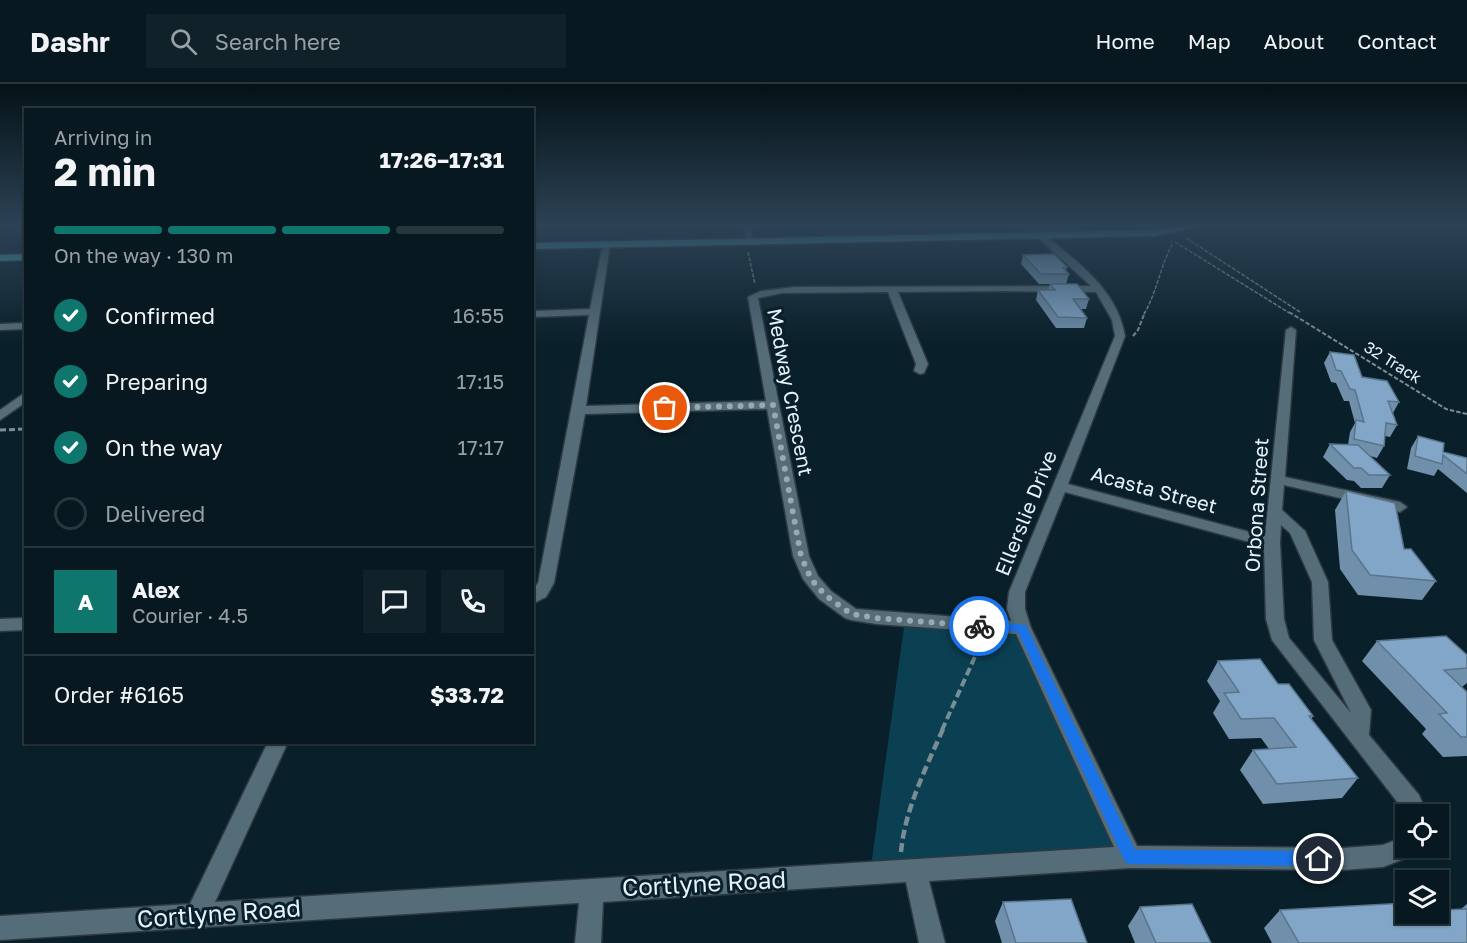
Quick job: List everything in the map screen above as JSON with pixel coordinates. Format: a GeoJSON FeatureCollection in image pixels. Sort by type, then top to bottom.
{"type":"FeatureCollection","features":[{"type":"Feature","properties":{"kind":"street"},"geometry":{"type":"LineString","coordinates":[[534,597],[540,593],[546,583],[579,410],[602,266]]}},
{"type":"Feature","properties":{"kind":"street","name":"Ellerslie Drive"},"geometry":{"type":"LineString","coordinates":[[1075,266],[1100,289],[1117,318],[1119,336],[1017,592],[1016,609],[1022,628],[1130,857]]}},
{"type":"Feature","properties":{"kind":"street","name":"Medway Crescent"},"geometry":{"type":"LineString","coordinates":[[1022,628],[876,618],[851,614],[825,595],[811,579],[801,556],[752,302],[753,297],[774,292],[892,289],[1010,287],[1100,289]]}},
{"type":"Feature","properties":{"kind":"street"},"geometry":{"type":"LineString","coordinates":[[892,289],[922,364],[920,370]]}},
{"type":"Feature","properties":{"kind":"street"},"geometry":{"type":"LineString","coordinates":[[534,314],[594,312]]}},
{"type":"Feature","properties":{"kind":"street"},"geometry":{"type":"LineString","coordinates":[[0,327],[24,326]]}},
{"type":"Feature","properties":{"kind":"street","name":"Orbona Street"},"geometry":{"type":"LineString","coordinates":[[1291,330],[1272,543],[1275,619],[1281,639],[1412,804]]}},
{"type":"Feature","properties":{"kind":"street"},"geometry":{"type":"LineString","coordinates":[[0,416],[24,398]]}},
{"type":"Feature","properties":{"kind":"street"},"geometry":{"type":"LineString","coordinates":[[579,410],[773,405]]}},
{"type":"Feature","properties":{"kind":"street"},"geometry":{"type":"LineString","coordinates":[[1279,480],[1400,507]]}},
{"type":"Feature","properties":{"kind":"street","name":"Acasta Street"},"geometry":{"type":"LineString","coordinates":[[1059,486],[1272,543]]}},
{"type":"Feature","properties":{"kind":"street"},"geometry":{"type":"LineString","coordinates":[[1275,511],[1297,531],[1320,582],[1323,640],[1361,710],[1359,736]]}},
{"type":"Feature","properties":{"kind":"street"},"geometry":{"type":"LineString","coordinates":[[0,625],[24,624]]}},
{"type":"Feature","properties":{"kind":"street"},"geometry":{"type":"LineString","coordinates":[[198,915],[277,744]]}},
{"type":"Feature","properties":{"kind":"street","name":"Cortlyne Road"},"geometry":{"type":"LineString","coordinates":[[0,928],[1130,857],[1343,859],[1383,856],[1395,852]]}},
{"type":"Feature","properties":{"kind":"street"},"geometry":{"type":"LineString","coordinates":[[909,872],[932,943]]}},
{"type":"Feature","properties":{"kind":"street"},"geometry":{"type":"LineString","coordinates":[[588,943],[592,891]]}},
{"type":"Feature","properties":{"kind":"path"},"geometry":{"type":"LineString","coordinates":[[752,266],[757,295]]}},
{"type":"Feature","properties":{"kind":"path","name":"32 Track"},"geometry":{"type":"LineString","coordinates":[[1116,346],[1129,341],[1138,330],[1143,315],[1153,299],[1163,266]]}},
{"type":"Feature","properties":{"kind":"path","name":"32 Track"},"geometry":{"type":"LineString","coordinates":[[1213,266],[1285,312],[1310,323],[1446,409],[1467,414]]}},
{"type":"Feature","properties":{"kind":"path"},"geometry":{"type":"LineString","coordinates":[[1229,266],[1300,312]]}},
{"type":"Feature","properties":{"kind":"path"},"geometry":{"type":"LineString","coordinates":[[0,430],[24,429]]}},
{"type":"Feature","properties":{"kind":"path"},"geometry":{"type":"LineString","coordinates":[[909,872],[900,846],[910,811],[983,639],[983,626]]}},
{"type":"Feature","properties":{"kind":"shaded area"},"geometry":{"type":"Polygon","coordinates":[[[905,620],[1022,628],[1130,857],[870,874],[905,620]]]}},
{"type":"Feature","properties":{"kind":"building"},"geometry":{"type":"Polygon","coordinates":[[[1034,266],[1066,266],[1063,268],[1069,274],[1041,274],[1034,266]]]}},
{"type":"Feature","properties":{"kind":"building"},"geometry":{"type":"Polygon","coordinates":[[[1050,284],[1077,284],[1089,299],[1073,299],[1087,318],[1058,317],[1038,290],[1055,290],[1050,284]]]}},
{"type":"Feature","properties":{"kind":"building"},"geometry":{"type":"Polygon","coordinates":[[[1330,352],[1354,355],[1362,377],[1387,381],[1399,402],[1388,401],[1397,425],[1386,423],[1384,446],[1354,439],[1356,420],[1364,422],[1355,390],[1350,389],[1341,371],[1336,370],[1330,352]]]}},
{"type":"Feature","properties":{"kind":"building"},"geometry":{"type":"Polygon","coordinates":[[[1418,436],[1444,443],[1443,452],[1467,458],[1467,474],[1443,455],[1442,464],[1415,456],[1418,436]]]}},
{"type":"Feature","properties":{"kind":"building"},"geometry":{"type":"Polygon","coordinates":[[[1330,444],[1358,445],[1390,475],[1369,475],[1361,468],[1354,468],[1330,444]]]}},
{"type":"Feature","properties":{"kind":"building"},"geometry":{"type":"Polygon","coordinates":[[[1346,491],[1395,503],[1404,549],[1411,549],[1436,581],[1370,575],[1352,550],[1346,491]]]}},
{"type":"Feature","properties":{"kind":"building"},"geometry":{"type":"Polygon","coordinates":[[[1446,636],[1467,655],[1467,668],[1444,670],[1467,692],[1467,737],[1461,737],[1439,714],[1447,713],[1377,641],[1446,636]]]}},
{"type":"Feature","properties":{"kind":"building"},"geometry":{"type":"Polygon","coordinates":[[[1260,659],[1278,684],[1289,684],[1313,716],[1309,716],[1358,778],[1277,784],[1253,750],[1296,747],[1274,718],[1241,719],[1224,693],[1239,692],[1218,661],[1260,659]]]}},
{"type":"Feature","properties":{"kind":"building"},"geometry":{"type":"Polygon","coordinates":[[[1071,899],[1087,943],[1016,943],[1003,902],[1071,899]]]}},
{"type":"Feature","properties":{"kind":"building"},"geometry":{"type":"Polygon","coordinates":[[[1192,904],[1211,943],[1156,943],[1140,907],[1192,904]]]}},
{"type":"Feature","properties":{"kind":"building"},"geometry":{"type":"Polygon","coordinates":[[[1395,904],[1395,924],[1449,924],[1449,910],[1467,909],[1467,943],[1299,943],[1280,910],[1395,904]]]}},
{"type":"Feature","properties":{"kind":"way so far"},"geometry":{"type":"LineString","coordinates":[[665,408],[773,405],[801,556],[811,579],[825,595],[851,614],[979,626]]}},
{"type":"Feature","properties":{"kind":"route"},"geometry":{"type":"LineString","coordinates":[[979,626],[1022,628],[1130,857],[1319,859]]}}]}
